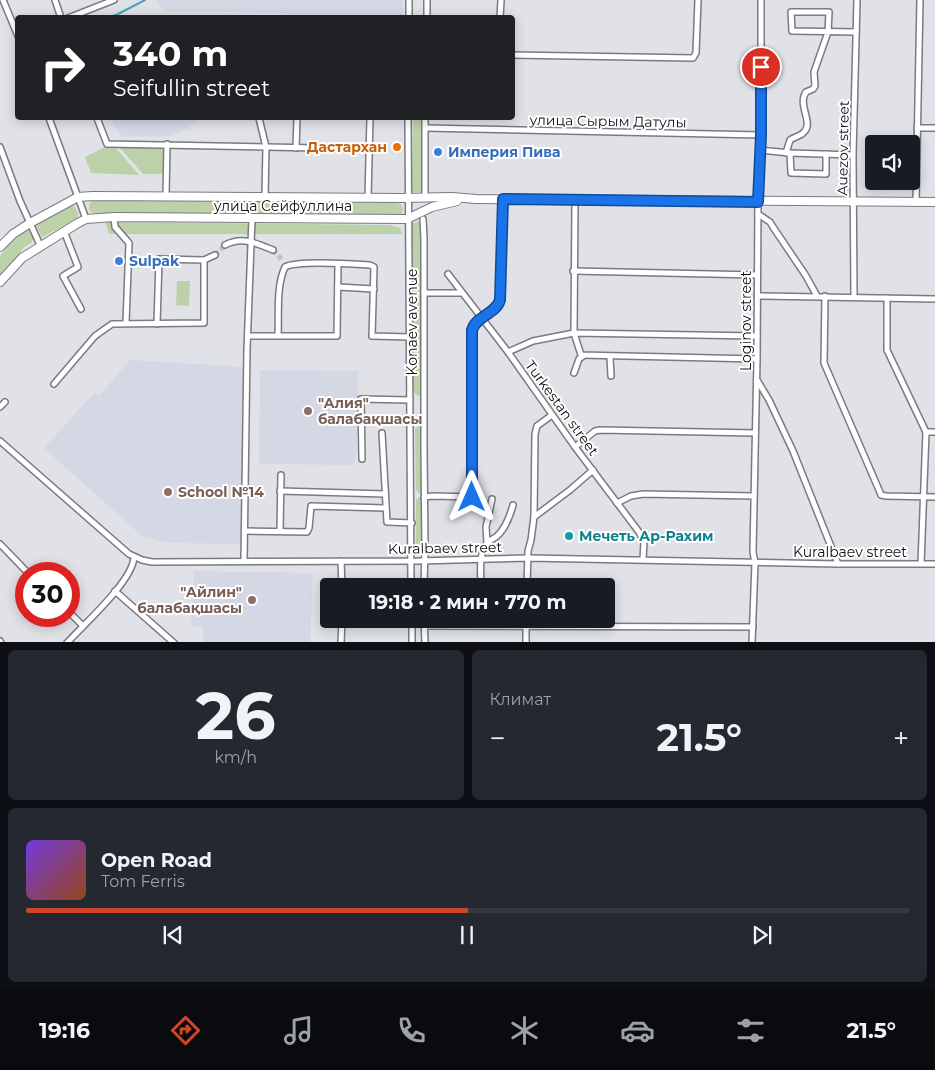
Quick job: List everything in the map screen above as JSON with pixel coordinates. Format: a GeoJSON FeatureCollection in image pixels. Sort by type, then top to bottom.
{"type":"FeatureCollection","features":[{"type":"Feature","properties":{"kind":"main road","name":"улица Сейфуллина"},"geometry":{"type":"LineString","coordinates":[[78,197],[425,197],[476,199]]}},
{"type":"Feature","properties":{"kind":"main road"},"geometry":{"type":"LineString","coordinates":[[0,247],[13,234],[30,223],[78,197]]}},
{"type":"Feature","properties":{"kind":"main road","name":"Konaev avenue"},"geometry":{"type":"LineString","coordinates":[[423,216],[425,197]]}},
{"type":"Feature","properties":{"kind":"main road","name":"улица Сейфуллина"},"geometry":{"type":"LineString","coordinates":[[86,219],[114,217],[407,219],[423,216],[432,207],[476,199]]}},
{"type":"Feature","properties":{"kind":"main road"},"geometry":{"type":"LineString","coordinates":[[476,199],[935,202]]}},
{"type":"Feature","properties":{"kind":"main road"},"geometry":{"type":"LineString","coordinates":[[0,282],[22,258],[86,219]]}},
{"type":"Feature","properties":{"kind":"street"},"geometry":{"type":"LineString","coordinates":[[3,0],[15,29]]}},
{"type":"Feature","properties":{"kind":"street"},"geometry":{"type":"LineString","coordinates":[[55,0],[61,15]]}},
{"type":"Feature","properties":{"kind":"street"},"geometry":{"type":"LineString","coordinates":[[76,15],[114,0]]}},
{"type":"Feature","properties":{"kind":"street"},"geometry":{"type":"LineString","coordinates":[[409,0],[409,15]]}},
{"type":"Feature","properties":{"kind":"street"},"geometry":{"type":"LineString","coordinates":[[427,0],[427,15]]}},
{"type":"Feature","properties":{"kind":"street"},"geometry":{"type":"LineString","coordinates":[[500,15],[501,0]]}},
{"type":"Feature","properties":{"kind":"street"},"geometry":{"type":"LineString","coordinates":[[515,55],[693,58],[696,53],[698,0]]}},
{"type":"Feature","properties":{"kind":"street","name":"Loginov street"},"geometry":{"type":"LineString","coordinates":[[752,642],[755,562],[753,552],[757,380],[758,202],[761,135],[761,0]]}},
{"type":"Feature","properties":{"kind":"street","name":"Auezov street"},"geometry":{"type":"LineString","coordinates":[[854,297],[853,155],[857,0]]}},
{"type":"Feature","properties":{"kind":"street"},"geometry":{"type":"LineString","coordinates":[[916,202],[920,0]]}},
{"type":"Feature","properties":{"kind":"street"},"geometry":{"type":"LineString","coordinates":[[826,154],[826,174],[791,173],[788,153],[790,140],[804,132],[806,128],[807,121],[803,98],[806,92],[815,87],[814,72],[828,32],[829,12],[792,12],[792,31],[828,32],[856,32]]}},
{"type":"Feature","properties":{"kind":"street"},"geometry":{"type":"LineString","coordinates":[[50,120],[86,219]]}},
{"type":"Feature","properties":{"kind":"street"},"geometry":{"type":"LineString","coordinates":[[98,120],[107,144],[368,149]]}},
{"type":"Feature","properties":{"kind":"street"},"geometry":{"type":"LineString","coordinates":[[259,120],[266,147],[264,197]]}},
{"type":"Feature","properties":{"kind":"street"},"geometry":{"type":"LineString","coordinates":[[296,120],[296,148]]}},
{"type":"Feature","properties":{"kind":"street"},"geometry":{"type":"LineString","coordinates":[[368,198],[370,120]]}},
{"type":"Feature","properties":{"kind":"street","name":"Konaev avenue"},"geometry":{"type":"LineString","coordinates":[[408,120],[407,219],[412,578]]}},
{"type":"Feature","properties":{"kind":"street","name":"Konaev avenue"},"geometry":{"type":"LineString","coordinates":[[425,120],[425,197]]}},
{"type":"Feature","properties":{"kind":"street","name":"улица Сырым Датулы"},"geometry":{"type":"LineString","coordinates":[[425,128],[761,135]]}},
{"type":"Feature","properties":{"kind":"street"},"geometry":{"type":"LineString","coordinates":[[917,128],[935,128]]}},
{"type":"Feature","properties":{"kind":"street"},"geometry":{"type":"LineString","coordinates":[[166,196],[167,144]]}},
{"type":"Feature","properties":{"kind":"street"},"geometry":{"type":"LineString","coordinates":[[0,147],[40,246]]}},
{"type":"Feature","properties":{"kind":"street"},"geometry":{"type":"LineString","coordinates":[[760,150],[853,155]]}},
{"type":"Feature","properties":{"kind":"street"},"geometry":{"type":"LineString","coordinates":[[424,497],[472,497],[472,330],[473,326],[498,307],[502,295],[503,199]]}},
{"type":"Feature","properties":{"kind":"street"},"geometry":{"type":"LineString","coordinates":[[575,200],[574,333],[579,353],[583,356],[610,357],[757,359]]}},
{"type":"Feature","properties":{"kind":"street"},"geometry":{"type":"LineString","coordinates":[[758,214],[774,227],[817,296]]}},
{"type":"Feature","properties":{"kind":"street","name":"Konaev avenue"},"geometry":{"type":"LineString","coordinates":[[423,216],[424,578]]}},
{"type":"Feature","properties":{"kind":"street"},"geometry":{"type":"LineString","coordinates":[[114,217],[116,227],[129,243],[126,323]]}},
{"type":"Feature","properties":{"kind":"street"},"geometry":{"type":"LineString","coordinates":[[244,560],[252,218]]}},
{"type":"Feature","properties":{"kind":"street"},"geometry":{"type":"LineString","coordinates":[[64,231],[78,267],[63,276],[81,309]]}},
{"type":"Feature","properties":{"kind":"street"},"geometry":{"type":"LineString","coordinates":[[225,245],[232,241],[251,241],[273,250]]}},
{"type":"Feature","properties":{"kind":"street"},"geometry":{"type":"LineString","coordinates":[[157,324],[159,259],[204,260],[215,255]]}},
{"type":"Feature","properties":{"kind":"street"},"geometry":{"type":"LineString","coordinates":[[54,384],[94,336],[112,324],[204,324],[204,260]]}},
{"type":"Feature","properties":{"kind":"street"},"geometry":{"type":"LineString","coordinates":[[283,261],[285,267]]}},
{"type":"Feature","properties":{"kind":"street"},"geometry":{"type":"LineString","coordinates":[[278,335],[280,291],[282,273],[285,267],[292,264],[338,264],[374,267],[372,336],[410,337]]}},
{"type":"Feature","properties":{"kind":"street"},"geometry":{"type":"LineString","coordinates":[[248,336],[337,336],[338,264]]}},
{"type":"Feature","properties":{"kind":"street"},"geometry":{"type":"LineString","coordinates":[[573,271],[757,275]]}},
{"type":"Feature","properties":{"kind":"street","name":"Turkestan street"},"geometry":{"type":"LineString","coordinates":[[448,274],[508,352],[642,538],[644,547],[643,560]]}},
{"type":"Feature","properties":{"kind":"street"},"geometry":{"type":"LineString","coordinates":[[338,288],[374,288]]}},
{"type":"Feature","properties":{"kind":"street"},"geometry":{"type":"LineString","coordinates":[[424,293],[462,293]]}},
{"type":"Feature","properties":{"kind":"street"},"geometry":{"type":"LineString","coordinates":[[757,296],[935,298]]}},
{"type":"Feature","properties":{"kind":"street"},"geometry":{"type":"LineString","coordinates":[[825,296],[824,363],[881,495],[935,497]]}},
{"type":"Feature","properties":{"kind":"street"},"geometry":{"type":"LineString","coordinates":[[887,298],[887,350],[926,432],[921,564]]}},
{"type":"Feature","properties":{"kind":"street"},"geometry":{"type":"LineString","coordinates":[[508,352],[533,341],[574,333],[757,336]]}},
{"type":"Feature","properties":{"kind":"street"},"geometry":{"type":"LineString","coordinates":[[574,373],[579,359],[583,356]]}},
{"type":"Feature","properties":{"kind":"street"},"geometry":{"type":"LineString","coordinates":[[610,357],[611,376]]}},
{"type":"Feature","properties":{"kind":"street"},"geometry":{"type":"LineString","coordinates":[[757,380],[769,400],[793,451],[838,564]]}},
{"type":"Feature","properties":{"kind":"street"},"geometry":{"type":"LineString","coordinates":[[362,459],[361,399],[410,400]]}},
{"type":"Feature","properties":{"kind":"street"},"geometry":{"type":"LineString","coordinates":[[0,407],[5,402]]}},
{"type":"Feature","properties":{"kind":"street"},"geometry":{"type":"LineString","coordinates":[[527,578],[534,517],[536,429],[541,422],[552,415]]}},
{"type":"Feature","properties":{"kind":"street"},"geometry":{"type":"LineString","coordinates":[[575,447],[600,430],[755,433]]}},
{"type":"Feature","properties":{"kind":"street"},"geometry":{"type":"LineString","coordinates":[[926,432],[935,432]]}},
{"type":"Feature","properties":{"kind":"street"},"geometry":{"type":"LineString","coordinates":[[382,433],[386,522],[412,523]]}},
{"type":"Feature","properties":{"kind":"street","name":"Kuralbaev street"},"geometry":{"type":"LineString","coordinates":[[0,441],[134,557],[152,562],[244,560],[425,561],[528,558],[935,564]]}},
{"type":"Feature","properties":{"kind":"street"},"geometry":{"type":"LineString","coordinates":[[534,517],[593,470]]}},
{"type":"Feature","properties":{"kind":"street"},"geometry":{"type":"LineString","coordinates":[[280,475],[280,532]]}},
{"type":"Feature","properties":{"kind":"street"},"geometry":{"type":"LineString","coordinates":[[280,491],[386,494]]}},
{"type":"Feature","properties":{"kind":"street"},"geometry":{"type":"LineString","coordinates":[[617,503],[631,496],[644,494],[754,496]]}},
{"type":"Feature","properties":{"kind":"street"},"geometry":{"type":"LineString","coordinates":[[481,578],[482,559],[487,543],[486,527],[492,499]]}},
{"type":"Feature","properties":{"kind":"street"},"geometry":{"type":"LineString","coordinates":[[487,543],[497,536],[503,528],[510,517],[514,505]]}},
{"type":"Feature","properties":{"kind":"street"},"geometry":{"type":"LineString","coordinates":[[245,531],[280,532],[309,530],[310,506],[386,508]]}},
{"type":"Feature","properties":{"kind":"street"},"geometry":{"type":"LineString","coordinates":[[0,544],[17,562]]}},
{"type":"Feature","properties":{"kind":"street"},"geometry":{"type":"LineString","coordinates":[[67,642],[116,591],[130,571],[134,557]]}},
{"type":"Feature","properties":{"kind":"street"},"geometry":{"type":"LineString","coordinates":[[341,561],[342,578]]}},
{"type":"Feature","properties":{"kind":"street"},"geometry":{"type":"LineString","coordinates":[[116,591],[171,641]]}},
{"type":"Feature","properties":{"kind":"street"},"geometry":{"type":"LineString","coordinates":[[80,623],[83,626]]}},
{"type":"Feature","properties":{"kind":"street"},"geometry":{"type":"LineString","coordinates":[[615,626],[752,627]]}},
{"type":"Feature","properties":{"kind":"street"},"geometry":{"type":"LineString","coordinates":[[341,642],[342,628]]}},
{"type":"Feature","properties":{"kind":"street"},"geometry":{"type":"LineString","coordinates":[[412,628],[412,642]]}},
{"type":"Feature","properties":{"kind":"street"},"geometry":{"type":"LineString","coordinates":[[424,628],[425,642]]}},
{"type":"Feature","properties":{"kind":"street"},"geometry":{"type":"LineString","coordinates":[[526,628],[526,642]]}},
{"type":"Feature","properties":{"kind":"shaded area"},"geometry":{"type":"Polygon","coordinates":[[[156,0],[403,0],[403,15],[291,15],[286,13],[164,11],[156,0]]]}},
{"type":"Feature","properties":{"kind":"shaded area"},"geometry":{"type":"Polygon","coordinates":[[[112,120],[199,120],[186,129],[170,136],[123,137],[112,120]]]}},
{"type":"Feature","properties":{"kind":"shaded area","name":"School №14"},"geometry":{"type":"Polygon","coordinates":[[[130,360],[245,367],[241,544],[168,543],[142,536],[44,448],[95,392],[99,396],[130,360]]]}},
{"type":"Feature","properties":{"kind":"shaded area","name":"\"Алия\" балабақшасы"},"geometry":{"type":"Polygon","coordinates":[[[260,370],[358,371],[357,450],[354,465],[259,464],[260,370]]]}},
{"type":"Feature","properties":{"kind":"shaded area","name":"\"Айлин\" балабақшасы"},"geometry":{"type":"Polygon","coordinates":[[[194,571],[313,573],[310,642],[203,642],[203,627],[191,627],[194,571]]]}},
{"type":"Feature","properties":{"kind":"green space"},"geometry":{"type":"Polygon","coordinates":[[[413,120],[423,120],[422,192],[412,192],[413,120]]]}},
{"type":"Feature","properties":{"kind":"green space"},"geometry":{"type":"Polygon","coordinates":[[[107,146],[114,146],[139,175],[91,173],[85,157],[107,146]]]}},
{"type":"Feature","properties":{"kind":"green space"},"geometry":{"type":"Polygon","coordinates":[[[119,147],[164,147],[164,174],[143,174],[119,147]]]}},
{"type":"Feature","properties":{"kind":"green space"},"geometry":{"type":"Polygon","coordinates":[[[92,201],[395,203],[401,204],[403,209],[402,214],[398,216],[93,213],[89,210],[89,204],[92,201]]]}},
{"type":"Feature","properties":{"kind":"green space"},"geometry":{"type":"Polygon","coordinates":[[[73,203],[78,213],[77,219],[42,237],[36,225],[37,223],[73,203]]]}},
{"type":"Feature","properties":{"kind":"green space"},"geometry":{"type":"Polygon","coordinates":[[[418,221],[422,225],[422,395],[418,396],[413,392],[412,226],[413,223],[418,221]]]}},
{"type":"Feature","properties":{"kind":"green space"},"geometry":{"type":"Polygon","coordinates":[[[105,222],[389,225],[400,228],[402,234],[109,234],[105,222]]]}},
{"type":"Feature","properties":{"kind":"green space"},"geometry":{"type":"Polygon","coordinates":[[[28,230],[34,238],[32,242],[23,248],[0,278],[0,256],[11,242],[28,230]]]}},
{"type":"Feature","properties":{"kind":"green space"},"geometry":{"type":"Polygon","coordinates":[[[177,281],[190,281],[189,306],[176,305],[177,281]]]}},
{"type":"Feature","properties":{"kind":"green space"},"geometry":{"type":"Polygon","coordinates":[[[418,426],[422,427],[423,492],[420,494],[416,490],[415,429],[418,426]]]}},
{"type":"Feature","properties":{"kind":"green space"},"geometry":{"type":"Polygon","coordinates":[[[419,497],[423,498],[423,551],[421,553],[416,550],[416,500],[419,497]]]}},
{"type":"Feature","properties":{"kind":"waterway"},"geometry":{"type":"LineString","coordinates":[[116,15],[145,0]]}},
{"type":"Feature","properties":{"kind":"tunnel"},"geometry":{"type":"LineString","coordinates":[[215,255],[225,245]]}},
{"type":"Feature","properties":{"kind":"tunnel"},"geometry":{"type":"LineString","coordinates":[[273,250],[283,261]]}},
{"type":"Feature","properties":{"kind":"place","name":"Дастархан"},"geometry":{"type":"Point","coordinates":[397,147]}},
{"type":"Feature","properties":{"kind":"place","name":"Империя Пива"},"geometry":{"type":"Point","coordinates":[438,152]}},
{"type":"Feature","properties":{"kind":"place","name":"Sulpak"},"geometry":{"type":"Point","coordinates":[119,261]}},
{"type":"Feature","properties":{"kind":"place","name":"\"Алия\" балабақшасы"},"geometry":{"type":"Point","coordinates":[308,411]}},
{"type":"Feature","properties":{"kind":"place","name":"School №14"},"geometry":{"type":"Point","coordinates":[168,492]}},
{"type":"Feature","properties":{"kind":"place","name":"Мечеть Ар-Рахим"},"geometry":{"type":"Point","coordinates":[569,536]}},
{"type":"Feature","properties":{"kind":"place","name":"\"Айлин\" балабақшасы"},"geometry":{"type":"Point","coordinates":[252,600]}},
{"type":"Feature","properties":{"kind":"route"},"geometry":{"type":"LineString","coordinates":[[472,497],[472,330],[475,324],[498,307],[502,295],[503,199],[758,202],[761,135],[761,67]]}}]}
